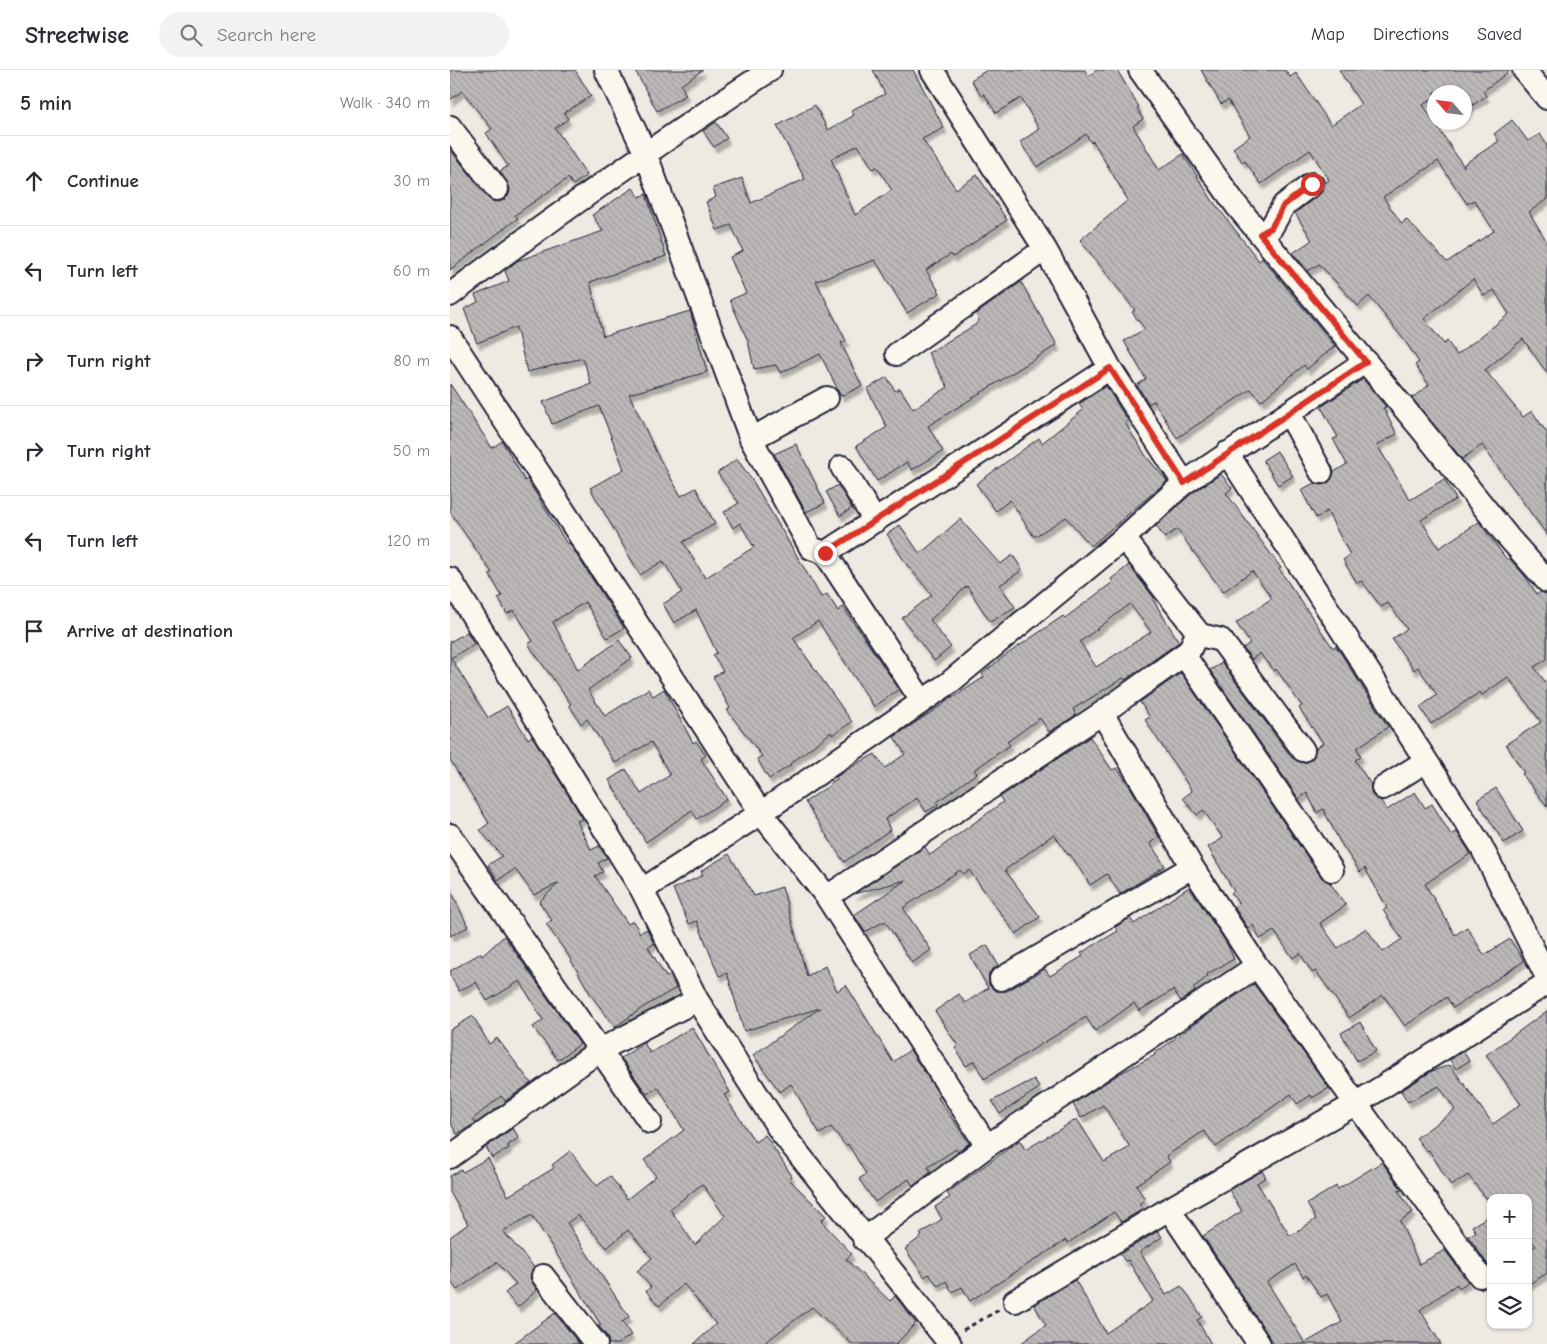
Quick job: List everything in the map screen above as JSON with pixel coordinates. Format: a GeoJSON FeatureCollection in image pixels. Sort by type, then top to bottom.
{"type":"FeatureCollection","features":[{"type":"Feature","properties":{"kind":"street"},"geometry":{"type":"LineString","coordinates":[[606,70],[645,152],[751,439],[811,548],[825,553],[922,701]]}},
{"type":"Feature","properties":{"kind":"street"},"geometry":{"type":"LineString","coordinates":[[450,295],[534,231],[645,152],[770,70]]}},
{"type":"Feature","properties":{"kind":"street"},"geometry":{"type":"LineString","coordinates":[[932,70],[1045,249],[1110,368],[1184,483]]}},
{"type":"Feature","properties":{"kind":"street"},"geometry":{"type":"LineString","coordinates":[[1140,70],[1218,182],[1508,537],[1547,581]]}},
{"type":"Feature","properties":{"kind":"street"},"geometry":{"type":"LineString","coordinates":[[1524,70],[1547,98]]}},
{"type":"Feature","properties":{"kind":"street"},"geometry":{"type":"LineString","coordinates":[[450,127],[497,190]]}},
{"type":"Feature","properties":{"kind":"street"},"geometry":{"type":"LineString","coordinates":[[1260,234],[1271,228],[1284,205],[1312,184]]}},
{"type":"Feature","properties":{"kind":"street"},"geometry":{"type":"LineString","coordinates":[[896,354],[1045,249]]}},
{"type":"Feature","properties":{"kind":"street"},"geometry":{"type":"LineString","coordinates":[[450,337],[761,813],[827,897],[988,1146]]}},
{"type":"Feature","properties":{"kind":"street"},"geometry":{"type":"LineString","coordinates":[[642,890],[761,813],[948,683],[1124,538],[1184,483],[1366,362]]}},
{"type":"Feature","properties":{"kind":"street"},"geometry":{"type":"LineString","coordinates":[[825,553],[1110,368]]}},
{"type":"Feature","properties":{"kind":"street"},"geometry":{"type":"LineString","coordinates":[[751,439],[827,398]]}},
{"type":"Feature","properties":{"kind":"street"},"geometry":{"type":"LineString","coordinates":[[1289,413],[1321,472]]}},
{"type":"Feature","properties":{"kind":"street"},"geometry":{"type":"LineString","coordinates":[[1227,453],[1480,844],[1547,977]]}},
{"type":"Feature","properties":{"kind":"street"},"geometry":{"type":"LineString","coordinates":[[842,466],[875,521]]}},
{"type":"Feature","properties":{"kind":"street"},"geometry":{"type":"LineString","coordinates":[[1124,538],[1200,635],[1221,640],[1303,750]]}},
{"type":"Feature","properties":{"kind":"street"},"geometry":{"type":"LineString","coordinates":[[450,580],[642,890],[697,1000],[781,1132],[945,1342]]}},
{"type":"Feature","properties":{"kind":"street"},"geometry":{"type":"LineString","coordinates":[[827,897],[1102,713],[1184,655],[1200,635]]}},
{"type":"Feature","properties":{"kind":"street"},"geometry":{"type":"LineString","coordinates":[[1184,655],[1332,870]]}},
{"type":"Feature","properties":{"kind":"street"},"geometry":{"type":"LineString","coordinates":[[1102,713],[1192,867],[1257,966],[1480,1276]]}},
{"type":"Feature","properties":{"kind":"street"},"geometry":{"type":"LineString","coordinates":[[1384,788],[1426,761]]}},
{"type":"Feature","properties":{"kind":"street"},"geometry":{"type":"LineString","coordinates":[[450,835],[650,1122]]}},
{"type":"Feature","properties":{"kind":"street"},"geometry":{"type":"LineString","coordinates":[[1001,980],[1192,867]]}},
{"type":"Feature","properties":{"kind":"street"},"geometry":{"type":"LineString","coordinates":[[864,1239],[988,1146],[1257,966]]}},
{"type":"Feature","properties":{"kind":"street"},"geometry":{"type":"LineString","coordinates":[[1015,1302],[1169,1209],[1357,1103],[1547,983]]}},
{"type":"Feature","properties":{"kind":"street"},"geometry":{"type":"LineString","coordinates":[[450,1157],[600,1050],[697,1000]]}},
{"type":"Feature","properties":{"kind":"street"},"geometry":{"type":"LineString","coordinates":[[1169,1209],[1259,1344]]}},
{"type":"Feature","properties":{"kind":"street"},"geometry":{"type":"LineString","coordinates":[[542,1276],[596,1344]]}},
{"type":"Feature","properties":{"kind":"path"},"geometry":{"type":"LineString","coordinates":[[945,1342],[1015,1302]]}},
{"type":"Feature","properties":{"kind":"building"},"geometry":{"type":"Polygon","coordinates":[[[450,70],[575,70],[591,96],[564,113],[568,119],[555,128],[587,175],[573,185],[568,178],[515,215],[518,218],[450,270],[450,149],[491,201],[498,202],[504,200],[509,195],[510,188],[500,171],[508,166],[486,133],[492,129],[462,91],[450,100],[450,70]]]}},
{"type":"Feature","properties":{"kind":"building"},"geometry":{"type":"Polygon","coordinates":[[[635,70],[703,70],[681,85],[686,95],[657,111],[635,70]]]}},
{"type":"Feature","properties":{"kind":"building"},"geometry":{"type":"Polygon","coordinates":[[[873,70],[913,70],[944,128],[922,139],[956,189],[977,175],[1007,220],[953,257],[951,254],[926,270],[940,293],[907,313],[875,260],[816,281],[846,341],[841,343],[862,386],[841,396],[820,354],[780,373],[776,365],[754,369],[748,341],[730,300],[746,293],[730,257],[743,251],[731,225],[717,230],[706,202],[716,197],[713,188],[742,178],[751,203],[805,179],[777,126],[815,105],[828,130],[853,116],[851,110],[885,94],[873,70]],[[858,145],[831,159],[855,215],[892,190],[877,167],[873,169],[858,145]]]}},
{"type":"Feature","properties":{"kind":"building"},"geometry":{"type":"Polygon","coordinates":[[[987,70],[1085,70],[1088,76],[1097,70],[1117,70],[1139,107],[1137,108],[1143,119],[1133,126],[1159,170],[1183,154],[1212,200],[1259,261],[1262,258],[1335,346],[1307,369],[1304,365],[1261,401],[1251,389],[1177,438],[1155,403],[1153,401],[1149,404],[1137,385],[1146,379],[1124,341],[1145,329],[1132,312],[1135,310],[1080,240],[1128,200],[1093,141],[1091,143],[1086,134],[1037,167],[1020,142],[1039,129],[1021,98],[996,113],[984,94],[981,96],[971,80],[987,70]]]}},
{"type":"Feature","properties":{"kind":"building"},"geometry":{"type":"Polygon","coordinates":[[[1201,70],[1285,70],[1290,77],[1296,73],[1331,125],[1361,104],[1339,70],[1511,70],[1483,91],[1486,96],[1472,106],[1472,85],[1427,85],[1427,102],[1423,105],[1427,111],[1427,130],[1440,130],[1464,167],[1464,164],[1499,141],[1494,134],[1512,120],[1528,141],[1540,134],[1547,145],[1547,199],[1529,212],[1547,242],[1547,373],[1523,339],[1485,370],[1523,417],[1532,411],[1547,433],[1547,535],[1482,445],[1462,459],[1412,398],[1429,385],[1415,365],[1419,362],[1405,341],[1369,296],[1358,306],[1319,264],[1308,271],[1293,253],[1312,240],[1295,213],[1320,194],[1325,183],[1329,180],[1310,150],[1261,184],[1233,148],[1250,136],[1228,100],[1221,104],[1201,70]],[[1438,161],[1383,197],[1402,224],[1406,219],[1447,262],[1494,231],[1474,200],[1467,204],[1438,161]],[[1473,279],[1424,319],[1444,344],[1447,341],[1457,355],[1509,314],[1494,290],[1484,296],[1473,279]]]}},
{"type":"Feature","properties":{"kind":"building"},"geometry":{"type":"Polygon","coordinates":[[[716,122],[727,138],[714,147],[703,131],[716,122]]]}},
{"type":"Feature","properties":{"kind":"building"},"geometry":{"type":"Polygon","coordinates":[[[633,188],[639,197],[646,194],[666,256],[590,282],[603,336],[690,311],[707,372],[629,394],[657,454],[681,496],[696,488],[715,524],[683,542],[705,578],[754,547],[740,523],[733,528],[724,512],[739,503],[717,473],[737,459],[754,483],[821,597],[827,594],[838,611],[843,607],[899,689],[874,707],[818,621],[793,638],[852,722],[832,735],[831,732],[791,765],[769,779],[757,759],[762,756],[727,710],[730,708],[713,677],[723,671],[713,655],[717,653],[696,610],[674,623],[663,604],[682,592],[663,561],[640,575],[590,488],[624,469],[599,406],[552,424],[543,402],[591,384],[583,358],[527,372],[516,327],[477,343],[464,309],[478,302],[475,295],[509,281],[505,271],[517,261],[603,231],[592,215],[633,188]]]}},
{"type":"Feature","properties":{"kind":"building"},"geometry":{"type":"Polygon","coordinates":[[[1021,282],[1057,345],[928,426],[943,451],[912,470],[907,462],[877,481],[856,446],[887,427],[867,389],[887,377],[895,391],[900,388],[913,409],[948,387],[928,353],[975,325],[979,320],[976,314],[1021,282]]]}},
{"type":"Feature","properties":{"kind":"building"},"geometry":{"type":"Polygon","coordinates":[[[1363,379],[1386,407],[1383,408],[1397,434],[1377,445],[1410,500],[1444,479],[1456,499],[1421,520],[1439,548],[1479,522],[1507,560],[1509,558],[1537,594],[1541,592],[1547,594],[1547,659],[1534,667],[1547,684],[1547,806],[1522,774],[1524,773],[1506,744],[1541,722],[1508,677],[1482,695],[1480,692],[1431,724],[1420,707],[1437,695],[1418,667],[1414,670],[1392,639],[1407,629],[1388,603],[1381,607],[1362,581],[1357,583],[1343,560],[1350,555],[1327,511],[1316,518],[1301,490],[1314,483],[1321,485],[1328,483],[1334,472],[1347,464],[1333,439],[1338,437],[1321,407],[1363,379]]]}},
{"type":"Feature","properties":{"kind":"building"},"geometry":{"type":"Polygon","coordinates":[[[450,384],[492,448],[502,441],[525,481],[527,479],[567,544],[569,543],[624,628],[607,638],[585,602],[553,622],[578,670],[619,640],[632,658],[588,690],[605,716],[648,689],[653,696],[664,689],[693,743],[696,741],[706,755],[701,759],[727,799],[697,819],[692,810],[646,842],[609,780],[626,769],[641,794],[670,775],[651,742],[615,763],[587,719],[581,724],[569,705],[571,704],[528,644],[533,641],[514,610],[507,614],[498,598],[502,596],[489,574],[492,573],[450,512],[450,384]]]}},
{"type":"Feature","properties":{"kind":"building"},"geometry":{"type":"Polygon","coordinates":[[[1106,386],[1128,421],[1125,423],[1146,456],[1167,481],[1091,546],[1066,517],[1034,537],[1010,500],[996,511],[976,484],[1039,438],[1042,443],[1083,410],[1079,404],[1106,386]]]}},
{"type":"Feature","properties":{"kind":"building"},"geometry":{"type":"Polygon","coordinates":[[[796,444],[825,503],[806,512],[774,454],[796,444]]]}},
{"type":"Feature","properties":{"kind":"building"},"geometry":{"type":"Polygon","coordinates":[[[1277,451],[1293,476],[1278,485],[1263,460],[1277,451]]]}},
{"type":"Feature","properties":{"kind":"building"},"geometry":{"type":"Polygon","coordinates":[[[1221,474],[1232,488],[1226,493],[1281,568],[1279,569],[1333,648],[1336,646],[1388,727],[1357,748],[1361,757],[1355,760],[1371,785],[1372,795],[1381,801],[1387,810],[1415,792],[1425,808],[1432,804],[1451,835],[1457,832],[1469,851],[1470,854],[1425,884],[1455,935],[1467,927],[1484,955],[1510,939],[1524,961],[1453,1008],[1447,997],[1405,1026],[1383,995],[1349,1018],[1316,971],[1312,973],[1300,953],[1293,958],[1274,931],[1260,939],[1253,925],[1248,928],[1234,907],[1239,904],[1231,893],[1234,891],[1208,847],[1223,838],[1203,810],[1197,815],[1183,798],[1192,791],[1145,720],[1150,717],[1140,702],[1181,673],[1321,877],[1330,883],[1346,905],[1320,923],[1338,948],[1366,928],[1383,952],[1402,939],[1383,910],[1387,908],[1365,868],[1360,872],[1340,842],[1323,809],[1317,813],[1307,793],[1299,799],[1210,670],[1222,663],[1292,758],[1304,763],[1311,760],[1316,748],[1323,743],[1299,708],[1302,706],[1276,669],[1274,671],[1260,653],[1252,659],[1243,648],[1250,643],[1236,623],[1272,598],[1252,571],[1223,592],[1177,529],[1165,538],[1156,526],[1192,493],[1221,474]]]}},
{"type":"Feature","properties":{"kind":"building"},"geometry":{"type":"Polygon","coordinates":[[[838,485],[852,508],[840,516],[826,492],[838,485]]]}},
{"type":"Feature","properties":{"kind":"building"},"geometry":{"type":"Polygon","coordinates":[[[960,519],[1000,564],[1013,555],[1022,570],[1000,585],[1015,607],[990,622],[967,586],[930,620],[951,647],[934,661],[902,618],[932,595],[907,565],[887,534],[900,525],[920,554],[960,519]]]}},
{"type":"Feature","properties":{"kind":"building"},"geometry":{"type":"Polygon","coordinates":[[[1129,565],[1154,598],[1153,600],[1179,642],[1125,680],[1123,678],[1073,709],[1076,715],[1049,732],[1040,718],[1007,742],[1010,745],[974,770],[977,773],[937,802],[938,805],[926,812],[917,798],[885,819],[890,830],[844,862],[805,802],[830,785],[830,783],[837,779],[836,777],[875,754],[885,768],[905,754],[894,737],[984,677],[982,674],[1003,657],[1063,616],[1065,618],[1113,582],[1111,579],[1129,565]],[[1130,604],[1080,642],[1096,667],[1151,632],[1130,604]]]}},
{"type":"Feature","properties":{"kind":"building"},"geometry":{"type":"Polygon","coordinates":[[[467,632],[474,644],[451,658],[488,718],[507,706],[528,739],[532,736],[583,819],[577,821],[591,850],[599,846],[607,858],[598,863],[603,872],[595,876],[628,924],[633,921],[640,933],[647,929],[654,944],[648,947],[666,977],[670,975],[676,988],[615,1027],[591,995],[568,955],[546,924],[552,920],[539,902],[559,883],[534,895],[515,869],[498,880],[488,865],[502,856],[480,830],[489,823],[450,760],[450,642],[467,632]]]}},
{"type":"Feature","properties":{"kind":"building"},"geometry":{"type":"Polygon","coordinates":[[[1090,737],[1112,770],[1117,768],[1129,785],[1159,837],[1150,843],[1165,866],[1120,894],[1107,874],[1090,885],[1070,854],[1068,855],[1054,834],[1005,870],[1040,917],[1016,934],[969,870],[964,874],[960,870],[903,908],[931,950],[912,963],[885,921],[865,932],[854,915],[906,880],[854,894],[925,847],[930,855],[1003,802],[1000,797],[1090,737]]]}},
{"type":"Feature","properties":{"kind":"building"},"geometry":{"type":"Polygon","coordinates":[[[1496,788],[1523,831],[1504,843],[1477,800],[1496,788]]]}},
{"type":"Feature","properties":{"kind":"building"},"geometry":{"type":"Polygon","coordinates":[[[729,854],[754,896],[782,887],[807,976],[825,966],[837,991],[846,985],[893,1062],[910,1050],[940,1096],[938,1098],[969,1143],[958,1152],[956,1149],[928,1167],[931,1172],[913,1186],[909,1179],[875,1202],[859,1179],[866,1174],[848,1144],[846,1146],[831,1127],[820,1134],[791,1084],[780,1092],[753,1055],[820,1008],[744,1031],[727,973],[719,976],[697,921],[689,924],[673,889],[703,875],[701,871],[729,854]]]}},
{"type":"Feature","properties":{"kind":"building"},"geometry":{"type":"Polygon","coordinates":[[[1189,887],[1226,942],[1234,959],[1207,974],[1208,976],[1193,988],[1195,991],[1181,1001],[1173,990],[1139,1011],[1134,1003],[1095,1031],[1086,1017],[984,1079],[974,1061],[966,1066],[955,1048],[958,1046],[935,1011],[959,994],[965,1003],[988,988],[970,955],[987,945],[998,965],[989,973],[989,985],[995,991],[1007,991],[1045,969],[1050,976],[1083,956],[1081,953],[1118,931],[1115,927],[1130,918],[1134,924],[1189,887]]]}},
{"type":"Feature","properties":{"kind":"building"},"geometry":{"type":"Polygon","coordinates":[[[450,888],[468,927],[450,936],[450,888]]]}},
{"type":"Feature","properties":{"kind":"building"},"geometry":{"type":"Polygon","coordinates":[[[504,936],[580,1044],[558,1060],[533,1027],[543,1020],[520,981],[487,1001],[476,982],[459,991],[450,975],[450,971],[481,953],[482,956],[504,936]]]}},
{"type":"Feature","properties":{"kind":"building"},"geometry":{"type":"Polygon","coordinates":[[[1254,984],[1329,1088],[1312,1098],[1311,1095],[1297,1104],[1291,1094],[1216,1147],[1204,1131],[1166,1156],[1170,1162],[1136,1185],[1145,1199],[1139,1204],[1143,1209],[1121,1222],[1114,1212],[1068,1243],[1066,1240],[970,1301],[962,1287],[952,1292],[946,1281],[938,1286],[929,1274],[925,1277],[905,1249],[922,1236],[920,1234],[942,1219],[935,1207],[950,1197],[947,1193],[1020,1140],[1025,1150],[1077,1119],[1104,1162],[1130,1147],[1103,1105],[1081,1118],[1073,1104],[1119,1074],[1155,1055],[1197,1022],[1254,984]]]}},
{"type":"Feature","properties":{"kind":"building"},"geometry":{"type":"Polygon","coordinates":[[[1547,1011],[1547,1273],[1532,1282],[1532,1248],[1536,1246],[1532,1241],[1532,1194],[1487,1194],[1486,1198],[1468,1175],[1451,1186],[1429,1150],[1427,1151],[1416,1138],[1455,1110],[1439,1086],[1408,1102],[1401,1091],[1432,1071],[1450,1065],[1493,1124],[1521,1104],[1486,1055],[1547,1011]]]}},
{"type":"Feature","properties":{"kind":"building"},"geometry":{"type":"Polygon","coordinates":[[[473,1016],[489,1044],[497,1038],[531,1083],[505,1101],[501,1096],[473,1119],[476,1123],[457,1134],[450,1122],[450,1030],[473,1016]]]}},
{"type":"Feature","properties":{"kind":"building"},"geometry":{"type":"Polygon","coordinates":[[[1360,1022],[1376,1051],[1357,1061],[1341,1033],[1360,1022]]]}},
{"type":"Feature","properties":{"kind":"building"},"geometry":{"type":"Polygon","coordinates":[[[692,1027],[730,1092],[724,1095],[755,1142],[765,1135],[792,1176],[789,1179],[826,1216],[821,1221],[852,1254],[846,1259],[890,1301],[895,1296],[916,1323],[896,1344],[852,1344],[812,1307],[763,1344],[694,1344],[716,1324],[684,1284],[659,1306],[646,1291],[651,1287],[637,1271],[652,1258],[628,1230],[607,1248],[578,1215],[567,1223],[629,1317],[622,1322],[631,1335],[618,1344],[609,1344],[607,1336],[599,1326],[601,1325],[532,1215],[503,1231],[534,1267],[530,1278],[537,1290],[518,1307],[505,1293],[516,1284],[497,1262],[457,1290],[450,1280],[450,1237],[468,1224],[450,1192],[450,1176],[461,1170],[463,1172],[488,1158],[508,1196],[554,1168],[552,1165],[570,1151],[597,1186],[610,1176],[627,1199],[656,1176],[644,1160],[684,1130],[658,1087],[647,1094],[621,1058],[644,1043],[650,1053],[692,1027]],[[702,1184],[670,1209],[695,1245],[725,1216],[702,1184]]]}},
{"type":"Feature","properties":{"kind":"building"},"geometry":{"type":"Polygon","coordinates":[[[1463,1051],[1469,1061],[1456,1069],[1450,1060],[1463,1051]]]}},
{"type":"Feature","properties":{"kind":"building"},"geometry":{"type":"Polygon","coordinates":[[[1034,1079],[1039,1088],[1000,1114],[992,1101],[1034,1079]]]}},
{"type":"Feature","properties":{"kind":"building"},"geometry":{"type":"Polygon","coordinates":[[[513,1128],[519,1138],[508,1145],[509,1148],[492,1158],[486,1147],[513,1128]]]}},
{"type":"Feature","properties":{"kind":"building"},"geometry":{"type":"Polygon","coordinates":[[[1382,1162],[1402,1190],[1398,1191],[1413,1212],[1400,1221],[1419,1264],[1445,1250],[1468,1282],[1459,1288],[1457,1284],[1420,1310],[1441,1344],[1274,1344],[1203,1236],[1242,1211],[1229,1190],[1262,1171],[1266,1177],[1257,1183],[1290,1236],[1316,1219],[1307,1204],[1336,1186],[1338,1189],[1382,1162]],[[1295,1264],[1267,1282],[1305,1343],[1342,1322],[1327,1294],[1321,1297],[1306,1275],[1303,1277],[1295,1264]]]}},
{"type":"Feature","properties":{"kind":"building"},"geometry":{"type":"Polygon","coordinates":[[[1487,1217],[1487,1263],[1468,1236],[1476,1232],[1472,1226],[1487,1217]]]}},
{"type":"Feature","properties":{"kind":"building"},"geometry":{"type":"Polygon","coordinates":[[[1158,1231],[1162,1237],[1140,1252],[1166,1295],[1181,1286],[1189,1296],[1202,1317],[1197,1320],[1211,1344],[1020,1344],[1046,1325],[1034,1305],[1075,1280],[1106,1333],[1153,1301],[1128,1260],[1125,1261],[1120,1254],[1158,1231]]]}},
{"type":"Feature","properties":{"kind":"building"},"geometry":{"type":"Polygon","coordinates":[[[555,1313],[579,1344],[513,1344],[555,1313]]]}},
{"type":"Feature","properties":{"kind":"route"},"geometry":{"type":"LineString","coordinates":[[825,553],[1110,368],[1184,483],[1366,362],[1260,234],[1271,228],[1284,205],[1312,184]]}}]}
